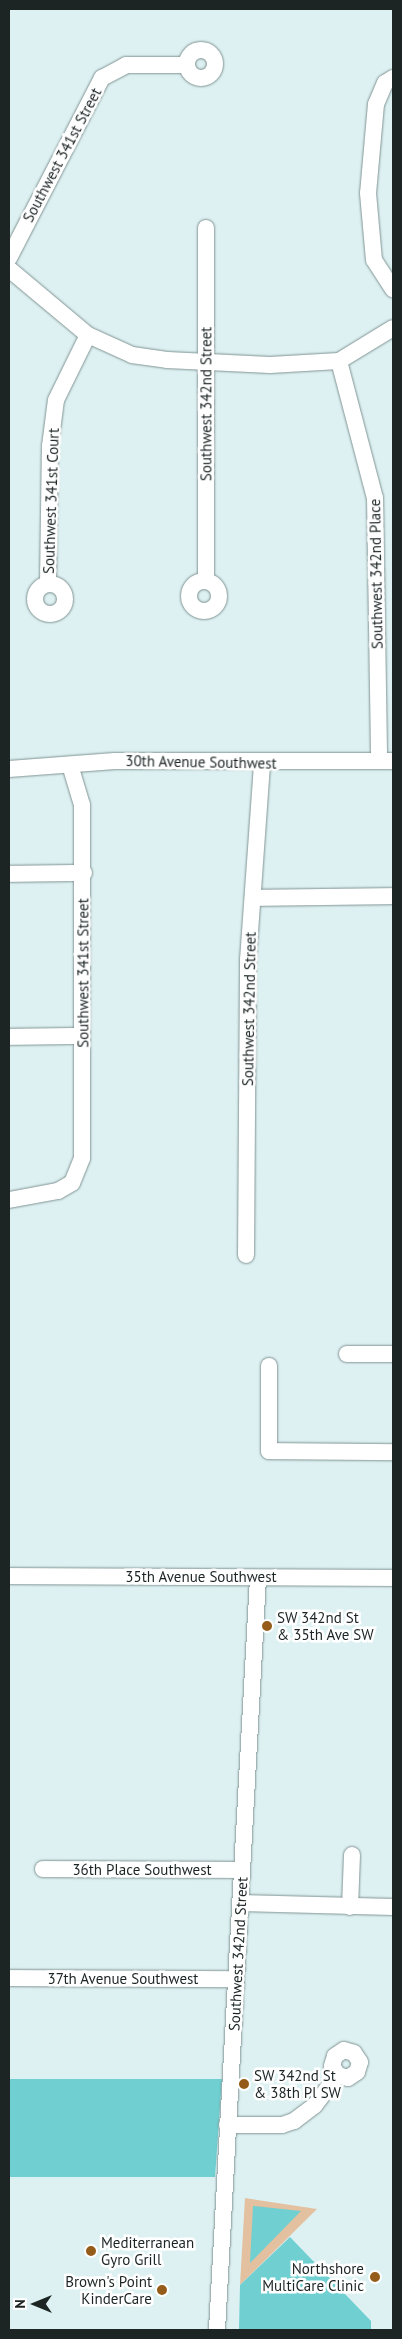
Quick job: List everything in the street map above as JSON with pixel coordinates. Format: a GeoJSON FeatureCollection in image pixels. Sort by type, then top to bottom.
{"type":"FeatureCollection","features":[{"type":"Feature","properties":{"kind":"street","name":"Southwest 341st Street"},"geometry":{"type":"LineString","coordinates":[[9,258],[102,78],[126,65],[187,65]]}},
{"type":"Feature","properties":{"kind":"street"},"geometry":{"type":"LineString","coordinates":[[393,78],[385,83],[376,104],[370,136],[368,193],[374,260],[393,289]]}},
{"type":"Feature","properties":{"kind":"street","name":"Southwest 342nd Street"},"geometry":{"type":"LineString","coordinates":[[206,228],[206,580]]}},
{"type":"Feature","properties":{"kind":"street"},"geometry":{"type":"LineString","coordinates":[[9,269],[88,335],[132,355],[270,366],[339,361],[393,328]]}},
{"type":"Feature","properties":{"kind":"street","name":"Southwest 341st Court"},"geometry":{"type":"LineString","coordinates":[[48,584],[50,446],[56,400],[88,335]]}},
{"type":"Feature","properties":{"kind":"street","name":"Southwest 342nd Place"},"geometry":{"type":"LineString","coordinates":[[339,361],[375,498],[386,761]]}},
{"type":"Feature","properties":{"kind":"street","name":"30th Avenue Southwest"},"geometry":{"type":"LineString","coordinates":[[9,769],[115,761],[262,764],[386,761]]}},
{"type":"Feature","properties":{"kind":"street","name":"Southwest 341st Street"},"geometry":{"type":"LineString","coordinates":[[9,1200],[58,1191],[72,1182],[82,1158],[84,873],[82,805],[70,764]]}},
{"type":"Feature","properties":{"kind":"street","name":"Southwest 342nd Street"},"geometry":{"type":"LineString","coordinates":[[246,1255],[248,960],[254,898],[262,764]]}},
{"type":"Feature","properties":{"kind":"street"},"geometry":{"type":"LineString","coordinates":[[9,874],[84,873]]}},
{"type":"Feature","properties":{"kind":"street"},"geometry":{"type":"LineString","coordinates":[[254,898],[393,896]]}},
{"type":"Feature","properties":{"kind":"street"},"geometry":{"type":"LineString","coordinates":[[9,1037],[82,1036]]}},
{"type":"Feature","properties":{"kind":"street"},"geometry":{"type":"LineString","coordinates":[[347,1354],[393,1354]]}},
{"type":"Feature","properties":{"kind":"street"},"geometry":{"type":"LineString","coordinates":[[269,1366],[269,1452],[393,1452]]}},
{"type":"Feature","properties":{"kind":"street","name":"35th Avenue Southwest"},"geometry":{"type":"LineString","coordinates":[[9,1576],[393,1578]]}},
{"type":"Feature","properties":{"kind":"street","name":"Southwest 342nd Street"},"geometry":{"type":"LineString","coordinates":[[217,2330],[258,1578]]}},
{"type":"Feature","properties":{"kind":"street"},"geometry":{"type":"LineString","coordinates":[[350,1906],[352,1855]]}},
{"type":"Feature","properties":{"kind":"street","name":"36th Place Southwest"},"geometry":{"type":"LineString","coordinates":[[43,1869],[242,1870]]}},
{"type":"Feature","properties":{"kind":"street"},"geometry":{"type":"LineString","coordinates":[[240,1903],[393,1907]]}},
{"type":"Feature","properties":{"kind":"street","name":"37th Avenue Southwest"},"geometry":{"type":"LineString","coordinates":[[9,1978],[236,1979]]}},
{"type":"Feature","properties":{"kind":"street"},"geometry":{"type":"LineString","coordinates":[[227,2125],[282,2125],[294,2121],[315,2105],[338,2075]]}},
{"type":"Feature","properties":{"kind":"shaded area"},"geometry":{"type":"Polygon","coordinates":[[[245,2198],[317,2209],[240,2285],[245,2198]]]}},
{"type":"Feature","properties":{"kind":"water"},"geometry":{"type":"Polygon","coordinates":[[[9,2079],[222,2079],[215,2177],[9,2177],[9,2079]]]}},
{"type":"Feature","properties":{"kind":"water"},"geometry":{"type":"Polygon","coordinates":[[[253,2206],[301,2211],[250,2263],[250,2262],[253,2206]]]}},
{"type":"Feature","properties":{"kind":"water"},"geometry":{"type":"Polygon","coordinates":[[[290,2237],[371,2321],[371,2330],[239,2330],[240,2285],[290,2237]]]}},
{"type":"Feature","properties":{"kind":"place","name":"SW 342nd St & 35th Ave SW"},"geometry":{"type":"Point","coordinates":[267,1626]}},
{"type":"Feature","properties":{"kind":"place","name":"SW 342nd St & 38th Pl SW"},"geometry":{"type":"Point","coordinates":[244,2084]}},
{"type":"Feature","properties":{"kind":"place","name":"Mediterranean Gyro Grill"},"geometry":{"type":"Point","coordinates":[91,2251]}},
{"type":"Feature","properties":{"kind":"place","name":"Northshore MultiCare Clinic"},"geometry":{"type":"Point","coordinates":[375,2277]}},
{"type":"Feature","properties":{"kind":"place","name":"Brown's Point KinderCare"},"geometry":{"type":"Point","coordinates":[162,2290]}}]}
